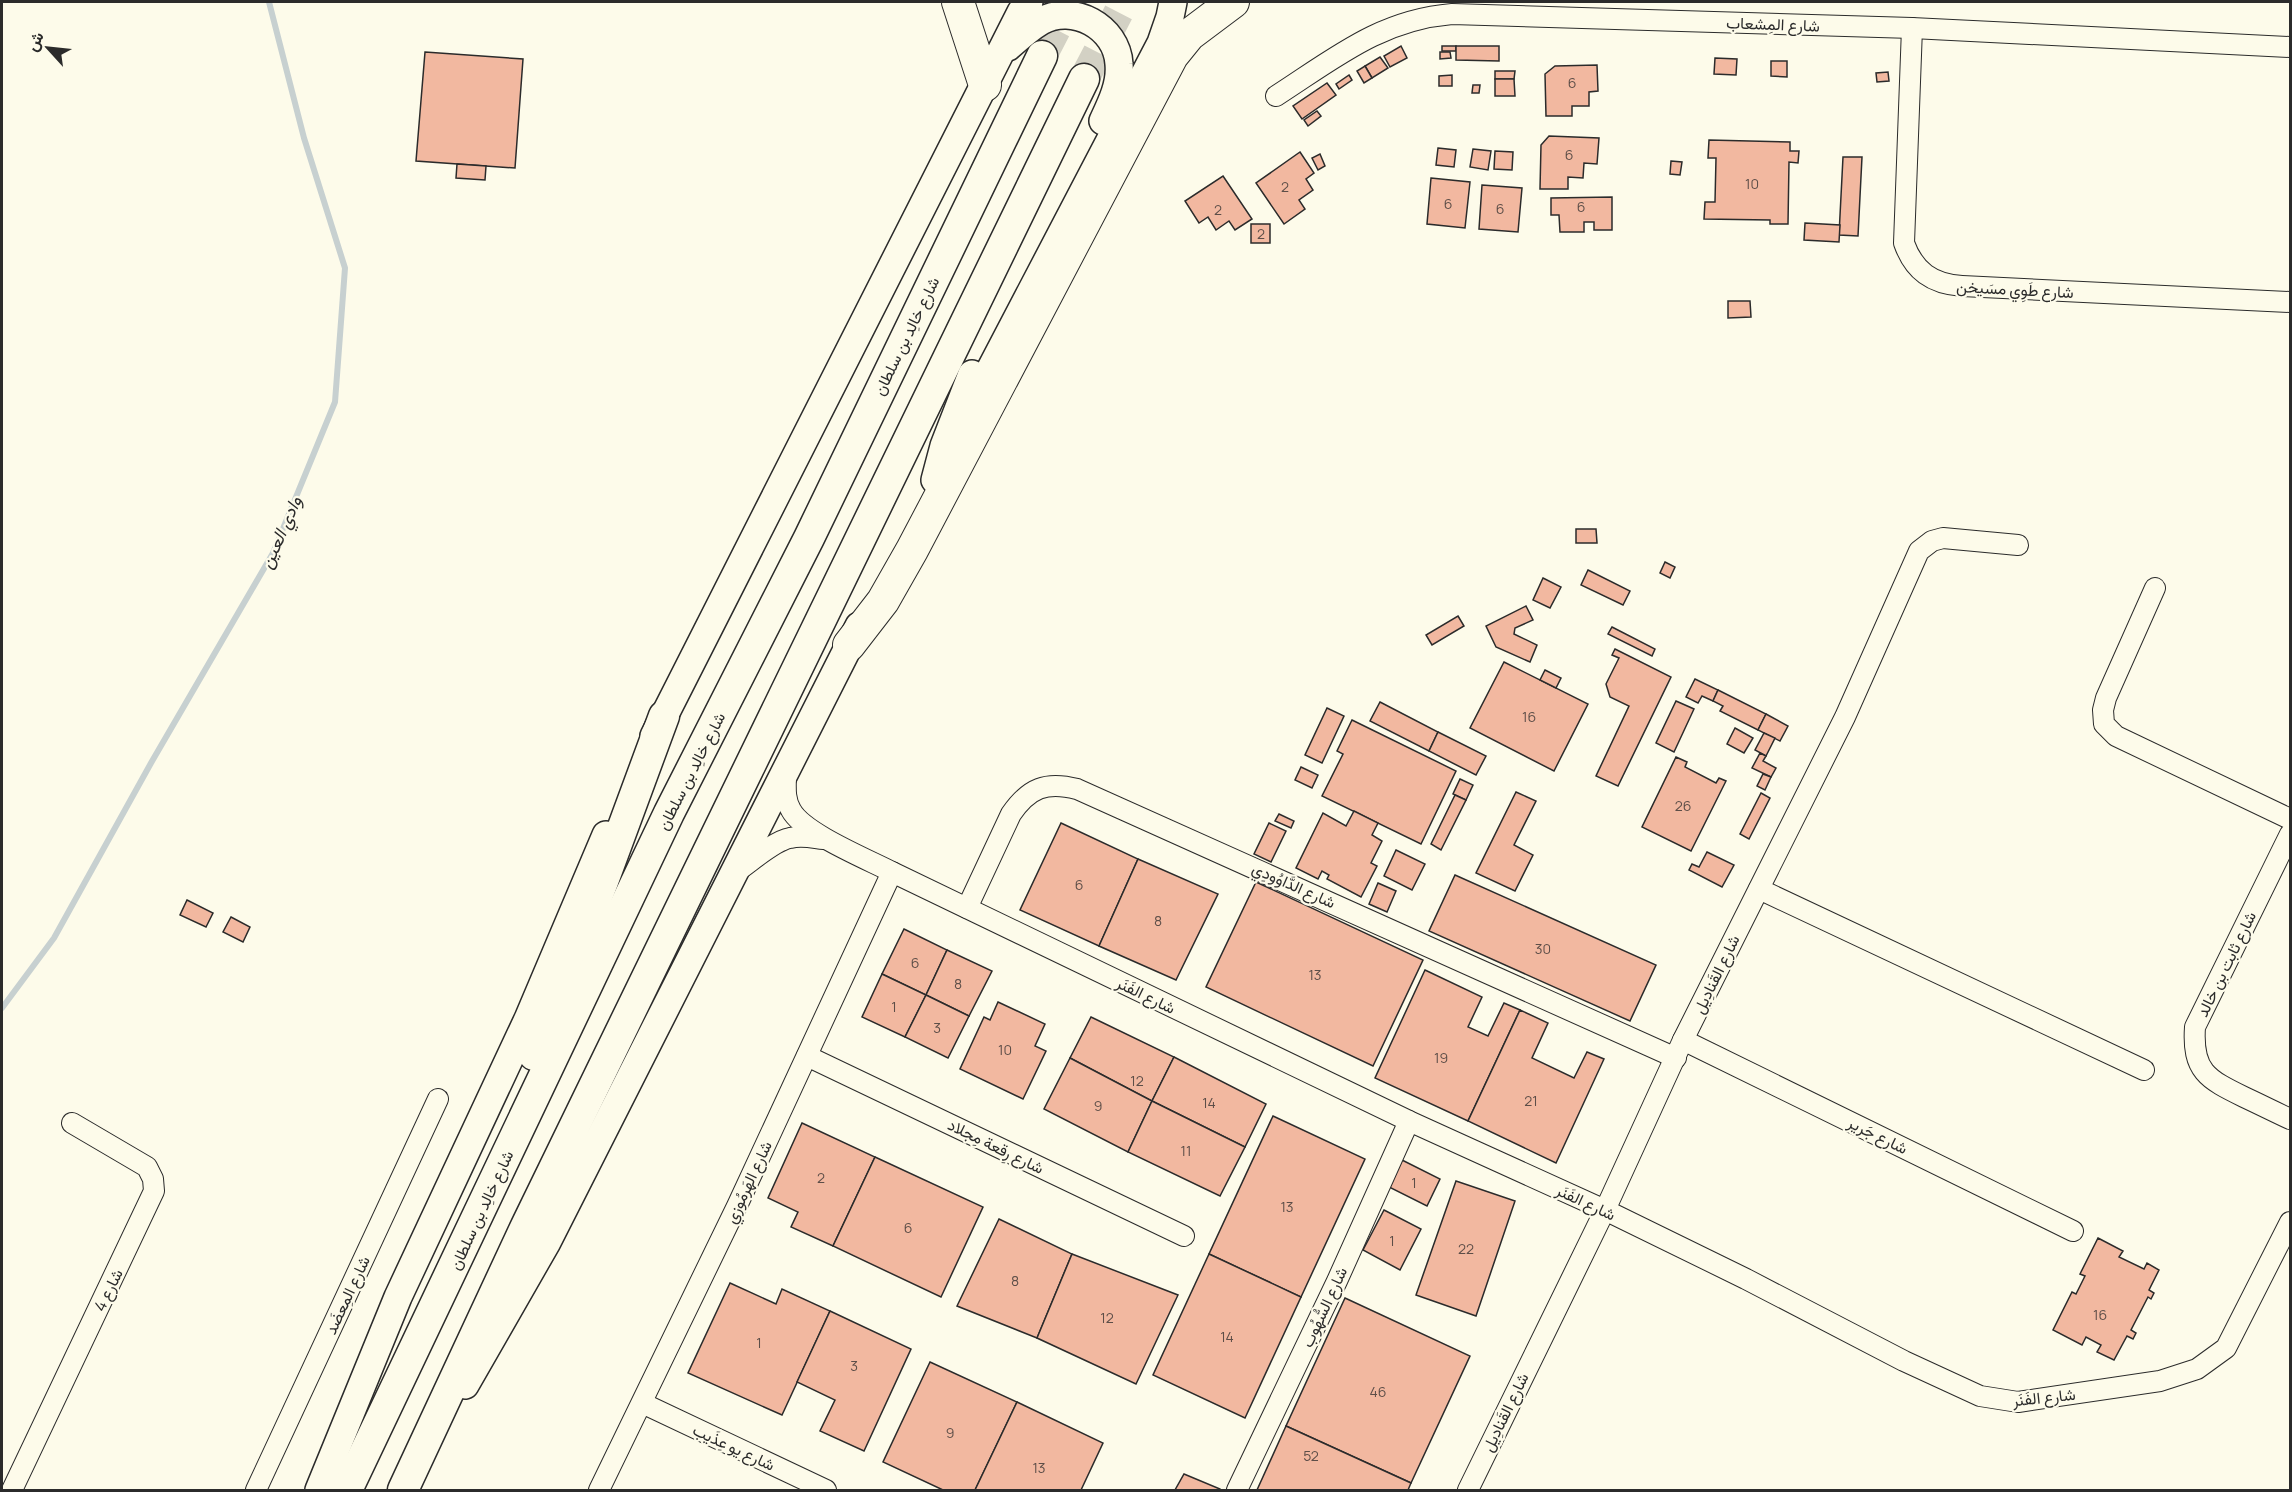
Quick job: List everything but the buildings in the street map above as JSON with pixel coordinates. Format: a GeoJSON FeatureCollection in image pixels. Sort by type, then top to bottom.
{"type":"FeatureCollection","features":[{"type":"Feature","properties":{"kind":"highway"},"geometry":{"type":"LineString","coordinates":[[958,2],[985,85]]}},
{"type":"Feature","properties":{"kind":"highway"},"geometry":{"type":"LineString","coordinates":[[849,645],[883,602],[912,550],[1172,56],[1189,35],[1233,2]]}},
{"type":"Feature","properties":{"kind":"main road"},"geometry":{"type":"LineString","coordinates":[[319,1491],[398,1297],[528,1019],[615,814],[1021,12],[1029,2]]}},
{"type":"Feature","properties":{"kind":"main road"},"geometry":{"type":"LineString","coordinates":[[404,1491],[547,1242],[935,480],[1003,341],[1161,43],[1173,2]]}},
{"type":"Feature","properties":{"kind":"main road"},"geometry":{"type":"LineString","coordinates":[[935,480],[944,446],[969,380],[1104,120],[1119,77],[1118,55],[1108,36],[1098,25],[1084,18],[1070,15],[1055,16],[1041,21],[1001,53]]}},
{"type":"Feature","properties":{"kind":"main road","name":"شارع خالِد بن سلطان"},"geometry":{"type":"LineString","coordinates":[[347,1491],[669,813],[814,528],[1042,56]]}},
{"type":"Feature","properties":{"kind":"main road"},"geometry":{"type":"LineString","coordinates":[[404,1491],[526,1226],[1084,79]]}},
{"type":"Feature","properties":{"kind":"main road"},"geometry":{"type":"LineString","coordinates":[[373,1437],[415,1329],[510,1118],[602,884],[664,716]]}},
{"type":"Feature","properties":{"kind":"street","name":"شارع المِشعاب"},"geometry":{"type":"LineString","coordinates":[[1276,96],[1378,32],[1414,19],[1452,14],[1912,28],[2290,47]]}},
{"type":"Feature","properties":{"kind":"street","name":"شارع طَوِي مسَيخن"},"geometry":{"type":"LineString","coordinates":[[1912,28],[1904,243],[1909,257],[1919,270],[1931,279],[1946,285],[2290,302]]}},
{"type":"Feature","properties":{"kind":"street","name":"شارع القَنادِيل"},"geometry":{"type":"LineString","coordinates":[[1468,1491],[1605,1210],[1680,1049],[1845,717],[1919,551],[1932,541],[1955,537],[2018,545]]}},
{"type":"Feature","properties":{"kind":"street"},"geometry":{"type":"LineString","coordinates":[[2155,588],[2106,698],[2103,710],[2104,724],[2116,736],[2290,819]]}},
{"type":"Feature","properties":{"kind":"street","name":"شارع الفَنَر"},"geometry":{"type":"LineString","coordinates":[[787,767],[785,794],[791,812],[807,827],[830,840],[1409,1121],[1605,1210],[1746,1279],[1904,1361],[1980,1396],[2019,1402],[2160,1381],[2197,1369],[2226,1348],[2290,1222]]}},
{"type":"Feature","properties":{"kind":"street","name":"شارع الدَّاوُودِي"},"geometry":{"type":"LineString","coordinates":[[967,908],[1011,814],[1020,801],[1046,786],[1062,785],[1077,789],[1680,1049]]}},
{"type":"Feature","properties":{"kind":"street","name":"شارع ثابت بن خالد"},"geometry":{"type":"LineString","coordinates":[[2290,834],[2195,1027],[2194,1046],[2200,1066],[2214,1083],[2290,1119]]}},
{"type":"Feature","properties":{"kind":"street","name":"شارع الفَنَر"},"geometry":{"type":"LineString","coordinates":[[733,874],[788,838],[801,836],[830,840]]}},
{"type":"Feature","properties":{"kind":"street","name":"شارع الهَرمُوزي"},"geometry":{"type":"LineString","coordinates":[[599,1491],[807,1056],[892,872]]}},
{"type":"Feature","properties":{"kind":"street"},"geometry":{"type":"LineString","coordinates":[[1758,889],[2144,1070]]}},
{"type":"Feature","properties":{"kind":"street","name":"شارع جَرير"},"geometry":{"type":"LineString","coordinates":[[1680,1049],[2073,1231]]}},
{"type":"Feature","properties":{"kind":"street","name":"شارع رِقعة مِجلاد"},"geometry":{"type":"LineString","coordinates":[[807,1056],[1184,1236]]}},
{"type":"Feature","properties":{"kind":"street","name":"شارع المِعضَد"},"geometry":{"type":"LineString","coordinates":[[256,1491],[438,1099]]}},
{"type":"Feature","properties":{"kind":"street","name":"شارع السُّهُوب"},"geometry":{"type":"LineString","coordinates":[[1237,1491],[1337,1281],[1409,1121]]}},
{"type":"Feature","properties":{"kind":"street","name":"شارع 4"},"geometry":{"type":"LineString","coordinates":[[12,1491],[154,1191],[153,1179],[147,1167],[72,1123]]}},
{"type":"Feature","properties":{"kind":"street","name":"شارع يو عِذَيب"},"geometry":{"type":"LineString","coordinates":[[642,1403],[826,1491]]}},
{"type":"Feature","properties":{"kind":"waterway","name":"وادي العين"},"geometry":{"type":"LineString","coordinates":[[2,1008],[54,938],[151,763],[273,553],[335,402],[345,268],[304,138],[269,2]]}},
{"type":"Feature","properties":{"kind":"tunnel"},"geometry":{"type":"LineString","coordinates":[[1042,56],[1070,2]]}},
{"type":"Feature","properties":{"kind":"tunnel"},"geometry":{"type":"LineString","coordinates":[[1084,79],[1124,2]]}}]}
